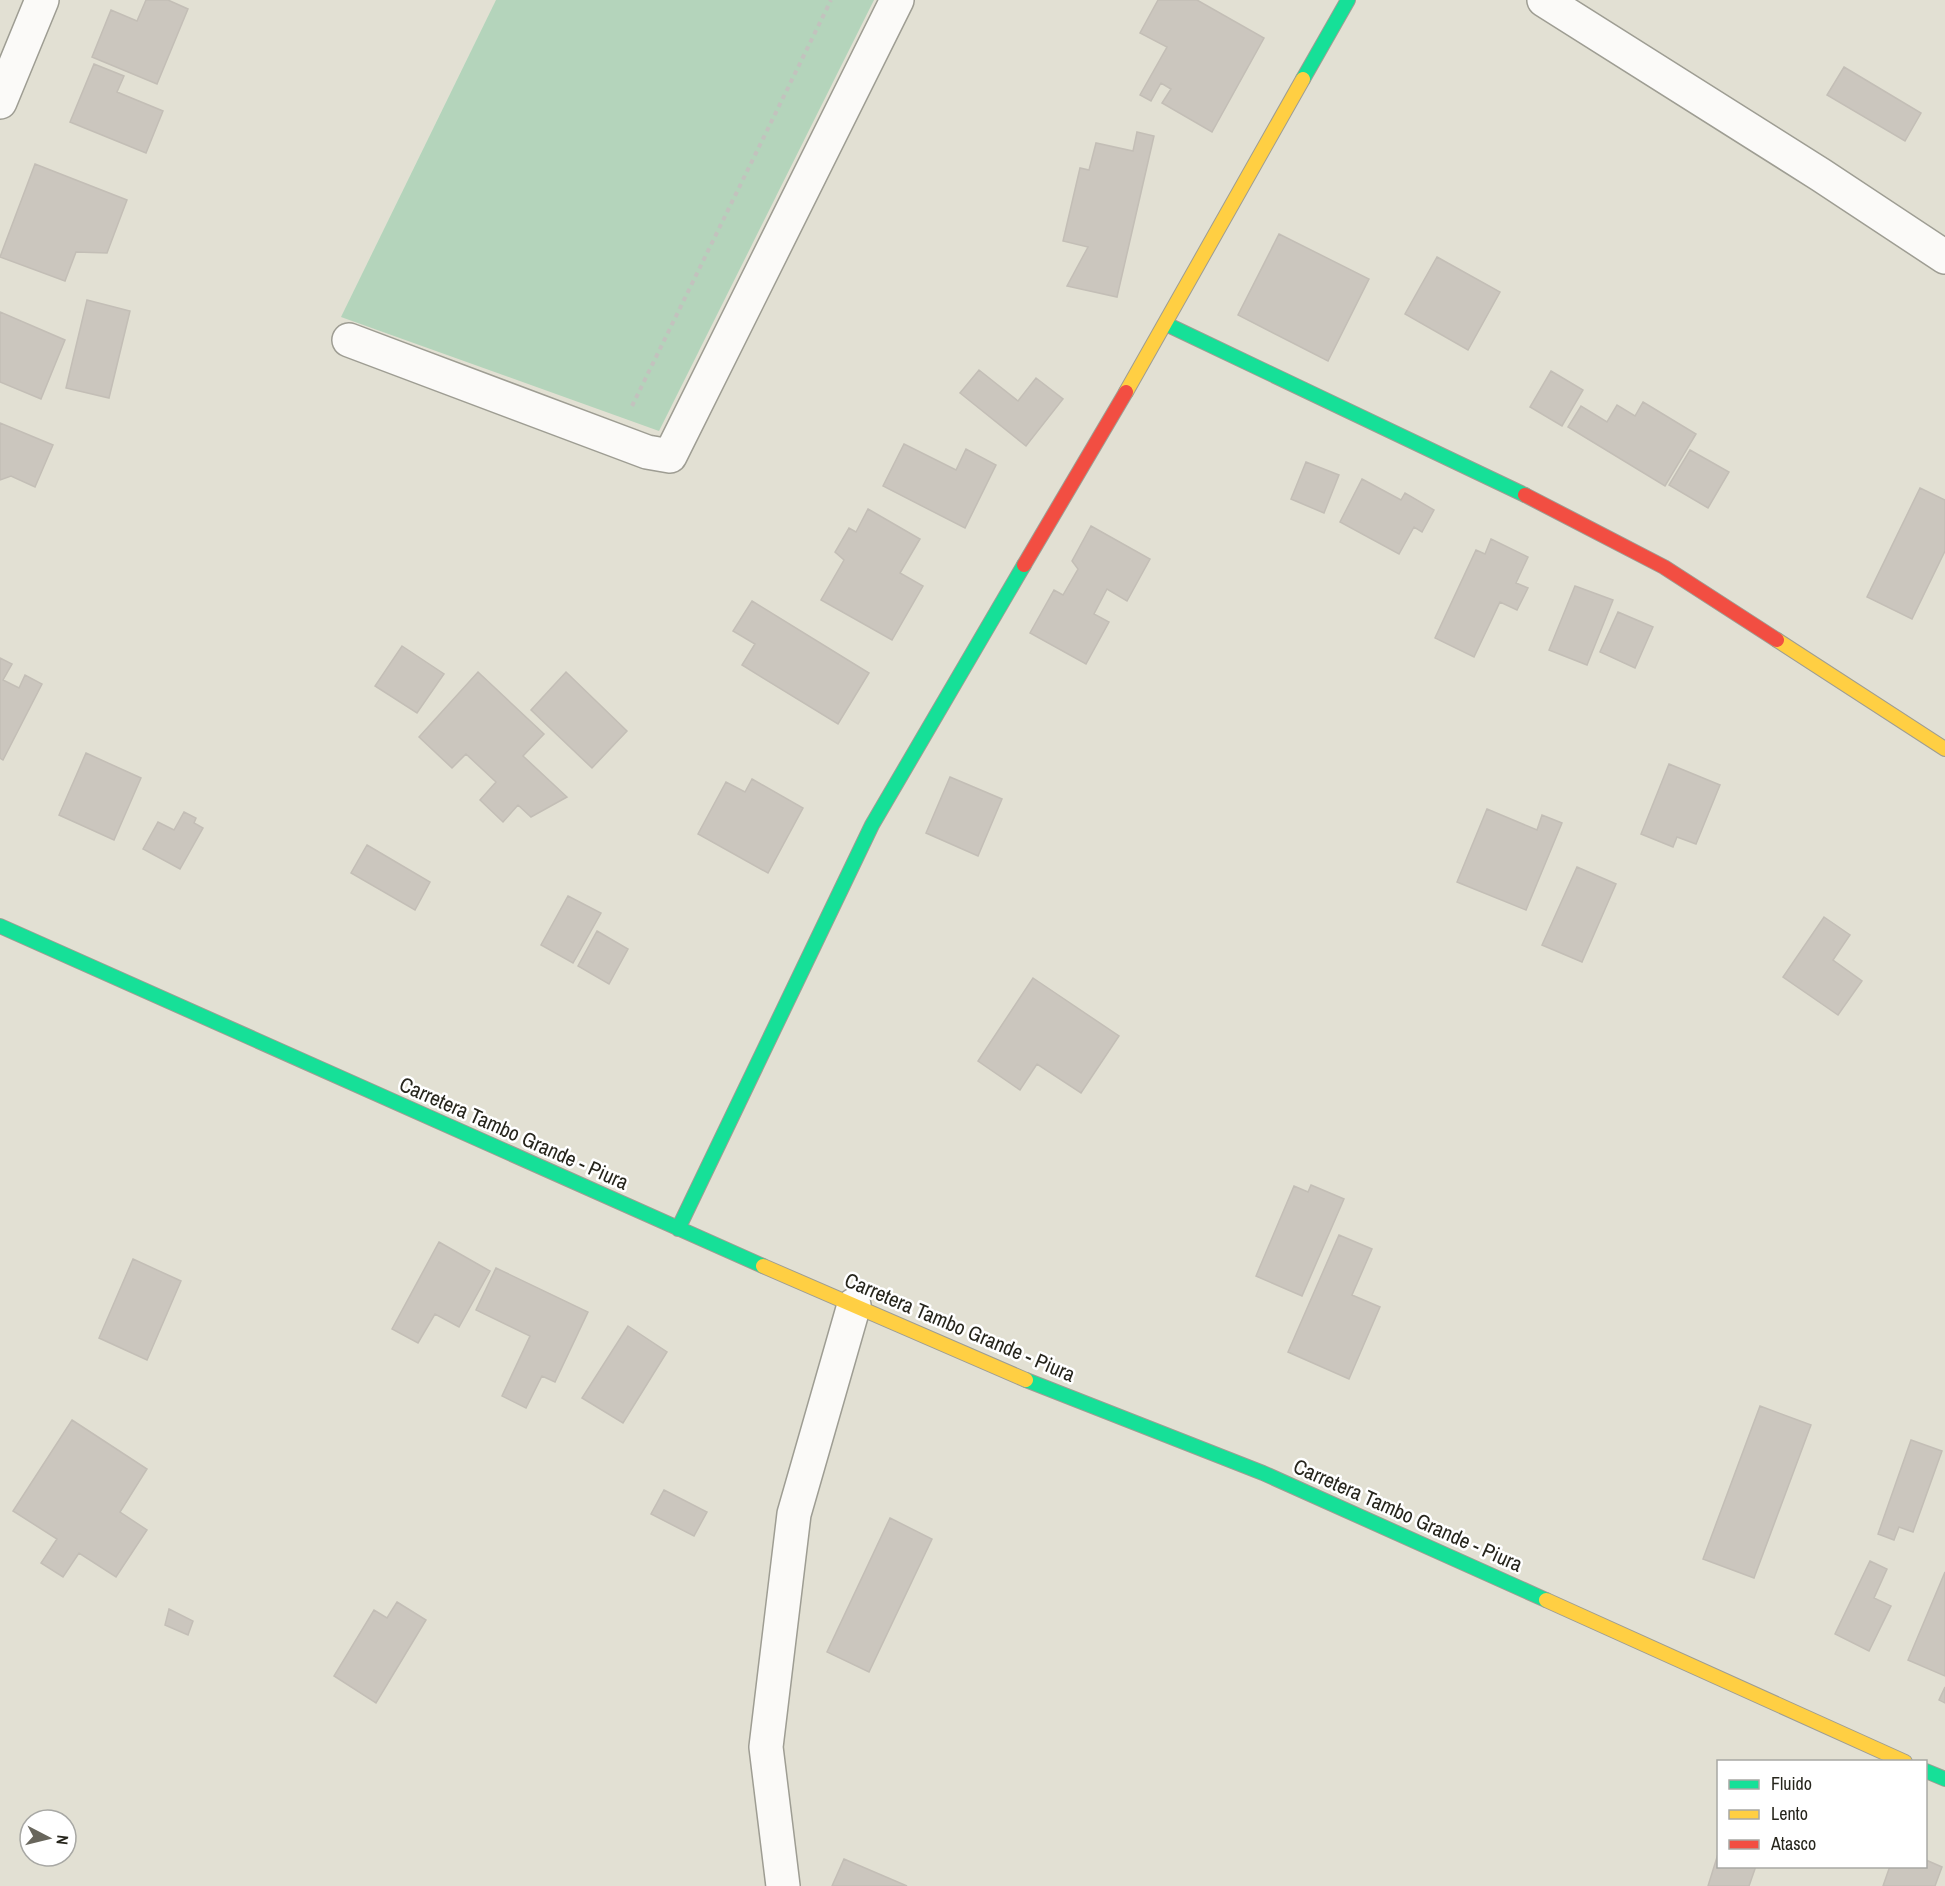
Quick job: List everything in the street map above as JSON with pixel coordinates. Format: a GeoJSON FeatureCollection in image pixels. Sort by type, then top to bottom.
{"type":"FeatureCollection","features":[{"type":"Feature","properties":{"kind":"street"},"geometry":{"type":"LineString","coordinates":[[0,102],[42,0]]}},
{"type":"Feature","properties":{"kind":"street"},"geometry":{"type":"LineString","coordinates":[[349,340],[647,452],[670,456],[897,0]]}},
{"type":"Feature","properties":{"kind":"street"},"geometry":{"type":"LineString","coordinates":[[678,1229],[872,825],[1166,324],[1348,0]]}},
{"type":"Feature","properties":{"kind":"street"},"geometry":{"type":"LineString","coordinates":[[1544,0],[1821,175],[1945,257]]}},
{"type":"Feature","properties":{"kind":"street"},"geometry":{"type":"LineString","coordinates":[[1166,324],[1490,477],[1664,567],[1945,749]]}},
{"type":"Feature","properties":{"kind":"street","name":"Carretera Tambo Grande - Piura"},"geometry":{"type":"LineString","coordinates":[[0,926],[678,1229],[1024,1379],[1263,1473],[1903,1760]]}},
{"type":"Feature","properties":{"kind":"street"},"geometry":{"type":"LineString","coordinates":[[783,1886],[766,1747],[794,1514],[854,1305]]}},
{"type":"Feature","properties":{"kind":"street"},"geometry":{"type":"LineString","coordinates":[[1927,1771],[1945,1779]]}},
{"type":"Feature","properties":{"kind":"path"},"geometry":{"type":"LineString","coordinates":[[629,411],[831,0]]}},
{"type":"Feature","properties":{"kind":"green space"},"geometry":{"type":"Polygon","coordinates":[[[496,0],[874,0],[659,431],[341,317],[496,0]]]}},
{"type":"Feature","properties":{"kind":"building"},"geometry":{"type":"Polygon","coordinates":[[[146,0],[168,0],[188,9],[157,84],[92,57],[111,10],[137,21],[146,0]]]}},
{"type":"Feature","properties":{"kind":"building"},"geometry":{"type":"Polygon","coordinates":[[[1158,0],[1197,0],[1264,38],[1212,132],[1162,103],[1171,89],[1161,83],[1151,101],[1140,95],[1167,47],[1140,33],[1158,0]]]}},
{"type":"Feature","properties":{"kind":"building"},"geometry":{"type":"Polygon","coordinates":[[[94,64],[124,76],[117,92],[163,111],[146,153],[70,122],[94,64]]]}},
{"type":"Feature","properties":{"kind":"building"},"geometry":{"type":"Polygon","coordinates":[[[1844,67],[1921,113],[1905,141],[1827,95],[1844,67]]]}},
{"type":"Feature","properties":{"kind":"building"},"geometry":{"type":"Polygon","coordinates":[[[1137,132],[1154,136],[1117,297],[1067,286],[1088,247],[1063,241],[1080,168],[1089,170],[1096,143],[1133,151],[1137,132]]]}},
{"type":"Feature","properties":{"kind":"building"},"geometry":{"type":"Polygon","coordinates":[[[35,164],[127,200],[107,253],[76,252],[65,281],[0,257],[35,164]]]}},
{"type":"Feature","properties":{"kind":"building"},"geometry":{"type":"Polygon","coordinates":[[[1279,234],[1369,279],[1328,361],[1238,315],[1279,234]]]}},
{"type":"Feature","properties":{"kind":"building"},"geometry":{"type":"Polygon","coordinates":[[[1437,257],[1500,292],[1468,350],[1405,314],[1437,257]]]}},
{"type":"Feature","properties":{"kind":"building"},"geometry":{"type":"Polygon","coordinates":[[[87,300],[130,311],[109,398],[66,388],[87,300]]]}},
{"type":"Feature","properties":{"kind":"building"},"geometry":{"type":"Polygon","coordinates":[[[0,312],[65,340],[41,399],[0,382],[0,312]]]}},
{"type":"Feature","properties":{"kind":"building"},"geometry":{"type":"Polygon","coordinates":[[[979,370],[1018,401],[1036,378],[1063,399],[1026,446],[960,393],[979,370]]]}},
{"type":"Feature","properties":{"kind":"building"},"geometry":{"type":"Polygon","coordinates":[[[1551,371],[1583,390],[1562,426],[1530,407],[1551,371]]]}},
{"type":"Feature","properties":{"kind":"building"},"geometry":{"type":"Polygon","coordinates":[[[1643,402],[1696,434],[1665,486],[1568,427],[1581,406],[1607,422],[1617,405],[1635,416],[1643,402]]]}},
{"type":"Feature","properties":{"kind":"building"},"geometry":{"type":"Polygon","coordinates":[[[0,423],[53,445],[35,487],[11,476],[0,480],[0,423]]]}},
{"type":"Feature","properties":{"kind":"building"},"geometry":{"type":"Polygon","coordinates":[[[904,444],[956,470],[966,449],[996,465],[965,528],[883,486],[904,444]]]}},
{"type":"Feature","properties":{"kind":"building"},"geometry":{"type":"Polygon","coordinates":[[[1690,450],[1729,472],[1708,508],[1669,485],[1690,450]]]}},
{"type":"Feature","properties":{"kind":"building"},"geometry":{"type":"Polygon","coordinates":[[[1306,462],[1339,475],[1324,513],[1291,499],[1306,462]]]}},
{"type":"Feature","properties":{"kind":"building"},"geometry":{"type":"Polygon","coordinates":[[[1362,479],[1401,500],[1405,493],[1434,510],[1422,532],[1414,527],[1399,554],[1340,522],[1362,479]]]}},
{"type":"Feature","properties":{"kind":"building"},"geometry":{"type":"Polygon","coordinates":[[[1920,488],[1945,500],[1945,551],[1912,619],[1867,597],[1920,488]]]}},
{"type":"Feature","properties":{"kind":"building"},"geometry":{"type":"Polygon","coordinates":[[[868,509],[920,539],[900,573],[923,586],[892,640],[821,600],[844,560],[835,552],[849,528],[856,532],[868,509]]]}},
{"type":"Feature","properties":{"kind":"building"},"geometry":{"type":"Polygon","coordinates":[[[1091,526],[1150,559],[1127,601],[1107,589],[1094,614],[1109,622],[1086,664],[1030,633],[1054,590],[1063,595],[1078,569],[1072,561],[1091,526]]]}},
{"type":"Feature","properties":{"kind":"building"},"geometry":{"type":"Polygon","coordinates":[[[1491,539],[1528,557],[1516,583],[1528,588],[1517,610],[1500,602],[1474,657],[1435,638],[1476,550],[1485,554],[1491,539]]]}},
{"type":"Feature","properties":{"kind":"building"},"geometry":{"type":"Polygon","coordinates":[[[1575,586],[1613,600],[1587,665],[1549,650],[1575,586]]]}},
{"type":"Feature","properties":{"kind":"building"},"geometry":{"type":"Polygon","coordinates":[[[752,601],[869,673],[838,724],[742,665],[755,644],[733,631],[752,601]]]}},
{"type":"Feature","properties":{"kind":"building"},"geometry":{"type":"Polygon","coordinates":[[[1618,612],[1653,627],[1635,668],[1600,652],[1618,612]]]}},
{"type":"Feature","properties":{"kind":"building"},"geometry":{"type":"Polygon","coordinates":[[[402,646],[444,674],[417,713],[375,686],[402,646]]]}},
{"type":"Feature","properties":{"kind":"building"},"geometry":{"type":"Polygon","coordinates":[[[0,658],[12,664],[3,680],[19,688],[25,675],[42,684],[3,760],[0,758],[0,658]]]}},
{"type":"Feature","properties":{"kind":"building"},"geometry":{"type":"Polygon","coordinates":[[[478,672],[544,734],[523,756],[567,797],[531,817],[518,805],[503,822],[480,800],[496,782],[466,754],[452,768],[419,737],[478,672]]]}},
{"type":"Feature","properties":{"kind":"building"},"geometry":{"type":"Polygon","coordinates":[[[566,672],[627,731],[592,768],[531,710],[566,672]]]}},
{"type":"Feature","properties":{"kind":"building"},"geometry":{"type":"Polygon","coordinates":[[[86,753],[141,778],[114,840],[59,815],[86,753]]]}},
{"type":"Feature","properties":{"kind":"building"},"geometry":{"type":"Polygon","coordinates":[[[1669,764],[1720,785],[1696,844],[1677,837],[1673,847],[1641,834],[1669,764]]]}},
{"type":"Feature","properties":{"kind":"building"},"geometry":{"type":"Polygon","coordinates":[[[950,777],[1002,799],[978,856],[926,833],[950,777]]]}},
{"type":"Feature","properties":{"kind":"building"},"geometry":{"type":"Polygon","coordinates":[[[752,779],[803,808],[768,873],[698,834],[726,782],[745,792],[752,779]]]}},
{"type":"Feature","properties":{"kind":"building"},"geometry":{"type":"Polygon","coordinates":[[[1487,809],[1537,830],[1542,815],[1562,823],[1526,910],[1457,882],[1487,809]]]}},
{"type":"Feature","properties":{"kind":"building"},"geometry":{"type":"Polygon","coordinates":[[[184,812],[196,818],[194,823],[203,828],[180,869],[143,849],[158,822],[174,830],[184,812]]]}},
{"type":"Feature","properties":{"kind":"building"},"geometry":{"type":"Polygon","coordinates":[[[367,845],[430,882],[415,910],[351,873],[367,845]]]}},
{"type":"Feature","properties":{"kind":"building"},"geometry":{"type":"Polygon","coordinates":[[[1577,867],[1616,884],[1582,962],[1542,945],[1577,867]]]}},
{"type":"Feature","properties":{"kind":"building"},"geometry":{"type":"Polygon","coordinates":[[[568,896],[601,913],[573,963],[541,945],[568,896]]]}},
{"type":"Feature","properties":{"kind":"building"},"geometry":{"type":"Polygon","coordinates":[[[1824,917],[1850,935],[1833,960],[1862,981],[1838,1015],[1783,977],[1824,917]]]}},
{"type":"Feature","properties":{"kind":"building"},"geometry":{"type":"Polygon","coordinates":[[[597,931],[628,949],[609,984],[578,966],[597,931]]]}},
{"type":"Feature","properties":{"kind":"building"},"geometry":{"type":"Polygon","coordinates":[[[1033,978],[1119,1036],[1081,1093],[1037,1064],[1020,1090],[978,1061],[1033,978]]]}},
{"type":"Feature","properties":{"kind":"building"},"geometry":{"type":"Polygon","coordinates":[[[1311,1185],[1344,1199],[1302,1296],[1256,1276],[1294,1186],[1308,1192],[1311,1185]]]}},
{"type":"Feature","properties":{"kind":"building"},"geometry":{"type":"Polygon","coordinates":[[[1339,1235],[1372,1249],[1352,1295],[1380,1307],[1349,1379],[1288,1352],[1339,1235]]]}},
{"type":"Feature","properties":{"kind":"building"},"geometry":{"type":"Polygon","coordinates":[[[439,1242],[490,1271],[459,1327],[435,1314],[418,1343],[392,1329],[439,1242]]]}},
{"type":"Feature","properties":{"kind":"building"},"geometry":{"type":"Polygon","coordinates":[[[133,1259],[181,1281],[147,1360],[99,1338],[133,1259]]]}},
{"type":"Feature","properties":{"kind":"building"},"geometry":{"type":"Polygon","coordinates":[[[496,1268],[588,1312],[555,1382],[542,1376],[526,1408],[502,1396],[530,1336],[476,1310],[496,1268]]]}},
{"type":"Feature","properties":{"kind":"building"},"geometry":{"type":"Polygon","coordinates":[[[628,1326],[667,1352],[623,1423],[582,1398],[628,1326]]]}},
{"type":"Feature","properties":{"kind":"building"},"geometry":{"type":"Polygon","coordinates":[[[1760,1406],[1811,1425],[1754,1578],[1703,1559],[1760,1406]]]}},
{"type":"Feature","properties":{"kind":"building"},"geometry":{"type":"Polygon","coordinates":[[[72,1420],[147,1469],[120,1512],[147,1530],[116,1577],[79,1553],[63,1577],[41,1563],[57,1539],[13,1511],[72,1420]]]}},
{"type":"Feature","properties":{"kind":"building"},"geometry":{"type":"Polygon","coordinates":[[[1911,1440],[1942,1451],[1913,1532],[1899,1527],[1894,1540],[1878,1534],[1911,1440]]]}},
{"type":"Feature","properties":{"kind":"building"},"geometry":{"type":"Polygon","coordinates":[[[664,1490],[707,1512],[694,1536],[651,1514],[664,1490]]]}},
{"type":"Feature","properties":{"kind":"building"},"geometry":{"type":"Polygon","coordinates":[[[890,1518],[932,1539],[869,1672],[827,1652],[890,1518]]]}},
{"type":"Feature","properties":{"kind":"building"},"geometry":{"type":"Polygon","coordinates":[[[1870,1561],[1887,1569],[1874,1598],[1891,1606],[1869,1651],[1835,1634],[1870,1561]]]}},
{"type":"Feature","properties":{"kind":"building"},"geometry":{"type":"Polygon","coordinates":[[[1945,1572],[1945,1676],[1908,1660],[1945,1572]]]}},
{"type":"Feature","properties":{"kind":"building"},"geometry":{"type":"Polygon","coordinates":[[[397,1602],[426,1620],[376,1703],[334,1676],[374,1610],[387,1618],[397,1602]]]}},
{"type":"Feature","properties":{"kind":"building"},"geometry":{"type":"Polygon","coordinates":[[[169,1609],[193,1621],[188,1635],[165,1625],[169,1609]]]}},
{"type":"Feature","properties":{"kind":"building"},"geometry":{"type":"Polygon","coordinates":[[[1945,1687],[1945,1703],[1939,1700],[1945,1687]]]}},
{"type":"Feature","properties":{"kind":"building"},"geometry":{"type":"Polygon","coordinates":[[[1717,1857],[1717,1868],[1755,1868],[1749,1886],[1708,1886],[1717,1857]]]}},
{"type":"Feature","properties":{"kind":"building"},"geometry":{"type":"Polygon","coordinates":[[[844,1859],[907,1886],[832,1886],[844,1859]]]}},
{"type":"Feature","properties":{"kind":"building"},"geometry":{"type":"Polygon","coordinates":[[[1927,1860],[1942,1867],[1935,1886],[1883,1886],[1889,1868],[1927,1868],[1927,1860]]]}},
{"type":"Feature","properties":{"kind":"traffic: fast"},"geometry":{"type":"LineString","coordinates":[[1303,79],[1348,0]]}},
{"type":"Feature","properties":{"kind":"traffic: fast"},"geometry":{"type":"LineString","coordinates":[[1166,324],[1525,495]]}},
{"type":"Feature","properties":{"kind":"traffic: fast"},"geometry":{"type":"LineString","coordinates":[[678,1229],[872,825],[1024,565]]}},
{"type":"Feature","properties":{"kind":"traffic: fast"},"geometry":{"type":"LineString","coordinates":[[0,926],[763,1266]]}},
{"type":"Feature","properties":{"kind":"traffic: fast"},"geometry":{"type":"LineString","coordinates":[[1026,1380],[1263,1473],[1546,1600]]}},
{"type":"Feature","properties":{"kind":"traffic: fast"},"geometry":{"type":"LineString","coordinates":[[1927,1771],[1945,1779]]}},
{"type":"Feature","properties":{"kind":"traffic: slow"},"geometry":{"type":"LineString","coordinates":[[1126,392],[1303,79]]}},
{"type":"Feature","properties":{"kind":"traffic: slow"},"geometry":{"type":"LineString","coordinates":[[1777,640],[1945,749]]}},
{"type":"Feature","properties":{"kind":"traffic: slow"},"geometry":{"type":"LineString","coordinates":[[763,1266],[1026,1380]]}},
{"type":"Feature","properties":{"kind":"traffic: slow"},"geometry":{"type":"LineString","coordinates":[[1546,1600],[1901,1760]]}},
{"type":"Feature","properties":{"kind":"traffic: jam"},"geometry":{"type":"LineString","coordinates":[[1024,565],[1126,392]]}},
{"type":"Feature","properties":{"kind":"traffic: jam"},"geometry":{"type":"LineString","coordinates":[[1525,495],[1664,567],[1777,640]]}}]}
